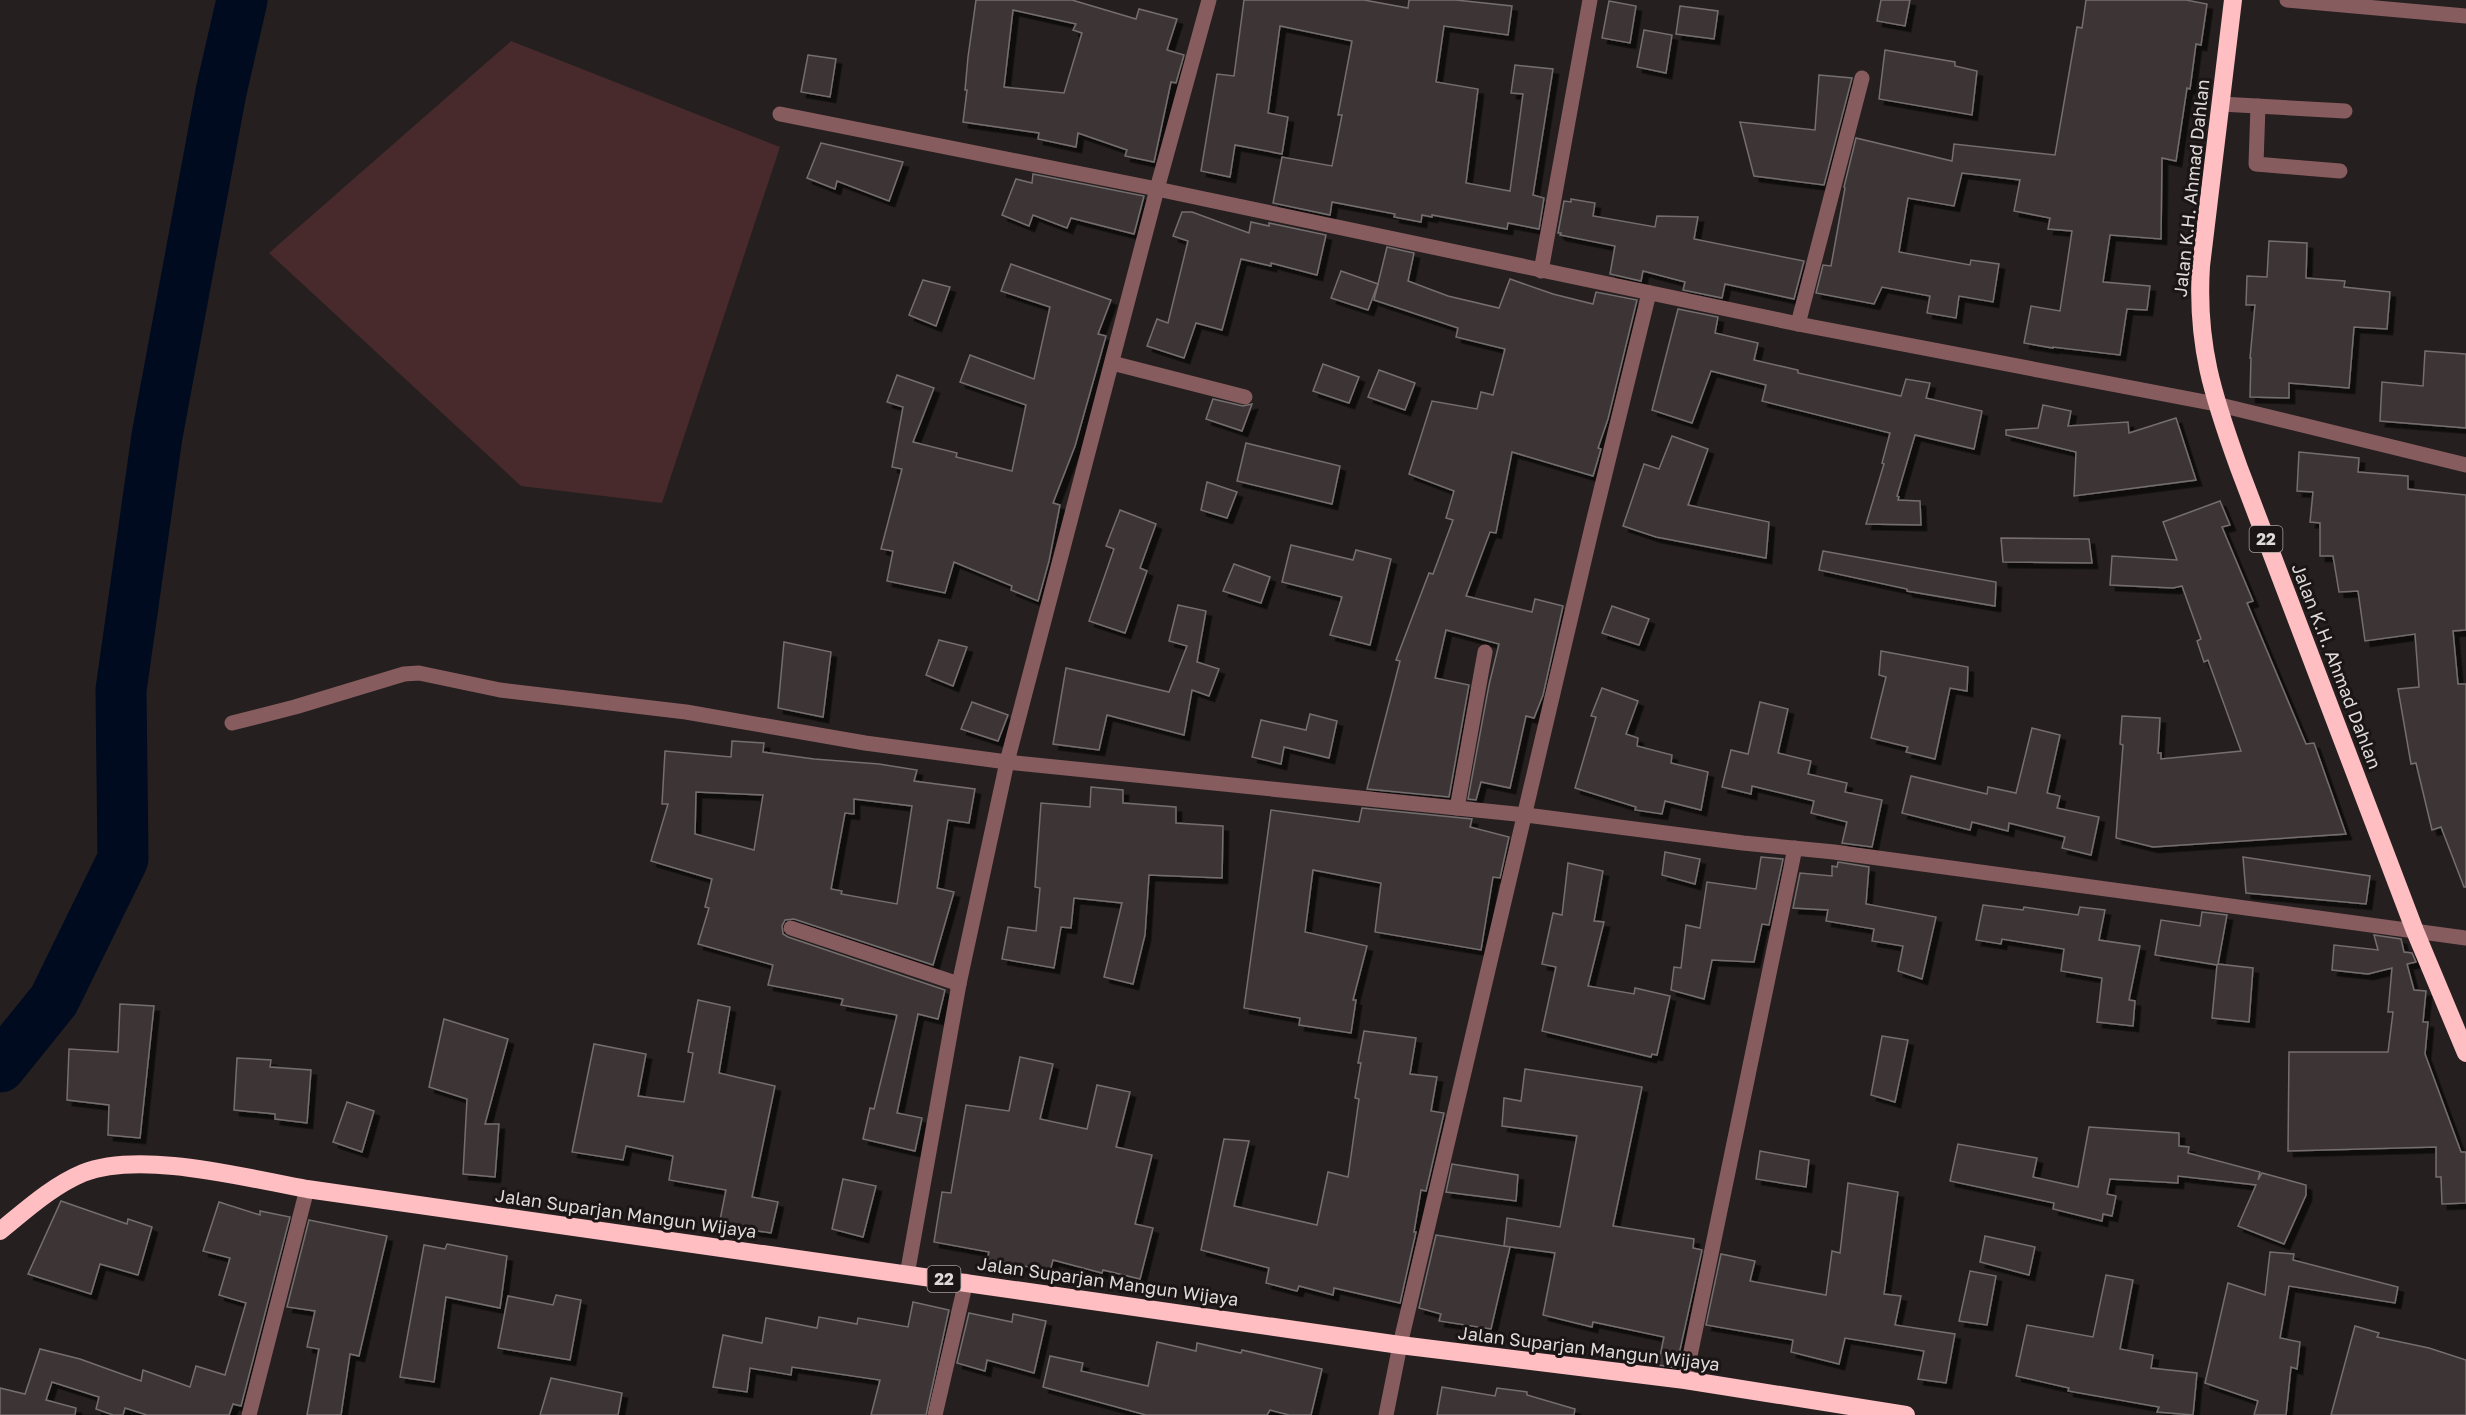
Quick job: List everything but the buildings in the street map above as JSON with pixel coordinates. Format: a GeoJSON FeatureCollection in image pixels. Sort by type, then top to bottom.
{"type":"FeatureCollection","features":[{"type":"Feature","properties":{"kind":"highway","name":"Jalan K.H. Ahmad Dahlan"},"geometry":{"type":"LineString","coordinates":[[2233,0],[2199,300],[2202,342],[2216,404],[2415,931],[2466,1053]]}},
{"type":"Feature","properties":{"kind":"highway","name":"Jalan Suparjan Mangun Wijaya"},"geometry":{"type":"LineString","coordinates":[[0,1231],[48,1193],[84,1173],[128,1165],[177,1167],[307,1189],[907,1275],[966,1281],[1400,1345],[1685,1380],[1906,1415]]}},
{"type":"Feature","properties":{"kind":"street"},"geometry":{"type":"LineString","coordinates":[[907,1275],[959,984],[1007,762],[1157,189],[1209,0]]}},
{"type":"Feature","properties":{"kind":"street"},"geometry":{"type":"LineString","coordinates":[[1541,271],[1590,0]]}},
{"type":"Feature","properties":{"kind":"street"},"geometry":{"type":"LineString","coordinates":[[2287,0],[2466,16]]}},
{"type":"Feature","properties":{"kind":"street"},"geometry":{"type":"LineString","coordinates":[[1798,324],[1862,78]]}},
{"type":"Feature","properties":{"kind":"street"},"geometry":{"type":"LineString","coordinates":[[2221,104],[2345,111]]}},
{"type":"Feature","properties":{"kind":"street"},"geometry":{"type":"LineString","coordinates":[[2258,106],[2256,165],[2340,171]]}},
{"type":"Feature","properties":{"kind":"street"},"geometry":{"type":"LineString","coordinates":[[780,114],[1157,189],[1798,324],[2216,404],[2466,465]]}},
{"type":"Feature","properties":{"kind":"street"},"geometry":{"type":"LineString","coordinates":[[1386,1415],[1400,1345],[1649,293]]}},
{"type":"Feature","properties":{"kind":"street"},"geometry":{"type":"LineString","coordinates":[[1112,363],[1245,397]]}},
{"type":"Feature","properties":{"kind":"street"},"geometry":{"type":"LineString","coordinates":[[1457,808],[1485,652]]}},
{"type":"Feature","properties":{"kind":"street"},"geometry":{"type":"LineString","coordinates":[[232,723],[405,674],[419,673],[500,690],[686,712],[865,743],[1007,762],[1526,815],[1795,848],[2466,938]]}},
{"type":"Feature","properties":{"kind":"street"},"geometry":{"type":"LineString","coordinates":[[1685,1380],[1795,848]]}},
{"type":"Feature","properties":{"kind":"street"},"geometry":{"type":"LineString","coordinates":[[791,928],[959,984]]}},
{"type":"Feature","properties":{"kind":"street"},"geometry":{"type":"LineString","coordinates":[[249,1415],[307,1189]]}},
{"type":"Feature","properties":{"kind":"street"},"geometry":{"type":"LineString","coordinates":[[935,1415],[966,1281]]}},
{"type":"Feature","properties":{"kind":"shaded area"},"geometry":{"type":"Polygon","coordinates":[[[511,41],[780,147],[662,503],[521,486],[269,253],[511,41]]]}},
{"type":"Feature","properties":{"kind":"waterway"},"geometry":{"type":"LineString","coordinates":[[0,1067],[54,1000],[123,859],[121,690],[157,436],[221,92],[242,0]]}}]}
